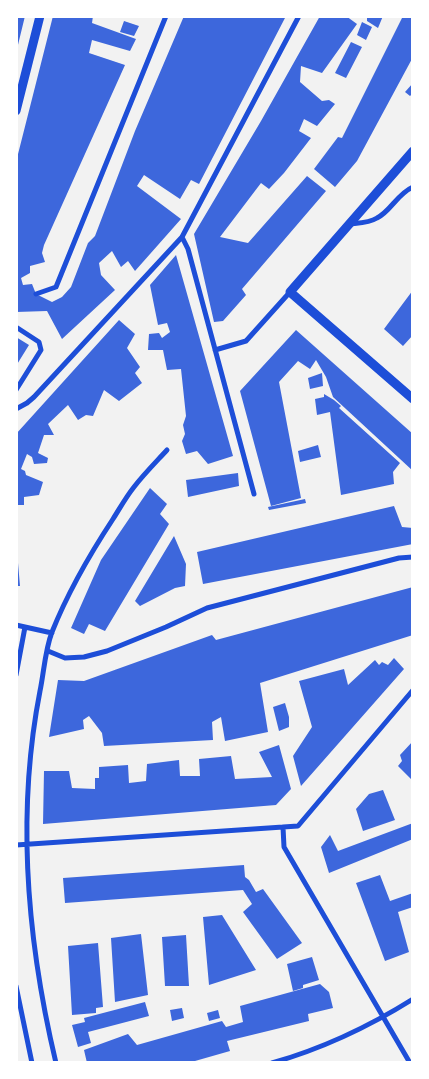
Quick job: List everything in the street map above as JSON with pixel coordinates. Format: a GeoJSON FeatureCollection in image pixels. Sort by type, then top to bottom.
{"type":"FeatureCollection","features":[{"type":"Feature","properties":{"kind":"street"},"geometry":{"type":"LineString","coordinates":[[16,112],[40,16]]}},
{"type":"Feature","properties":{"kind":"street"},"geometry":{"type":"LineString","coordinates":[[36,294],[56,287],[166,16]]}},
{"type":"Feature","properties":{"kind":"street"},"geometry":{"type":"LineString","coordinates":[[16,409],[34,397],[182,237],[299,16]]}},
{"type":"Feature","properties":{"kind":"street"},"geometry":{"type":"LineString","coordinates":[[215,350],[246,342],[413,151]]}},
{"type":"Feature","properties":{"kind":"street"},"geometry":{"type":"LineString","coordinates":[[349,224],[369,222],[379,217],[396,199],[413,187]]}},
{"type":"Feature","properties":{"kind":"street"},"geometry":{"type":"LineString","coordinates":[[182,237],[188,249],[254,494]]}},
{"type":"Feature","properties":{"kind":"street"},"geometry":{"type":"LineString","coordinates":[[290,292],[413,399]]}},
{"type":"Feature","properties":{"kind":"street"},"geometry":{"type":"LineString","coordinates":[[16,328],[39,342],[41,350],[16,390]]}},
{"type":"Feature","properties":{"kind":"street"},"geometry":{"type":"LineString","coordinates":[[56,1063],[46,1020],[37,962],[26,845],[30,758],[37,705],[52,633],[89,555],[134,488],[167,450]]}},
{"type":"Feature","properties":{"kind":"street"},"geometry":{"type":"LineString","coordinates":[[48,651],[65,658],[84,657],[166,627],[207,608],[399,558],[413,557]]}},
{"type":"Feature","properties":{"kind":"street"},"geometry":{"type":"LineString","coordinates":[[16,625],[52,633]]}},
{"type":"Feature","properties":{"kind":"street"},"geometry":{"type":"LineString","coordinates":[[16,675],[25,627]]}},
{"type":"Feature","properties":{"kind":"street"},"geometry":{"type":"LineString","coordinates":[[16,845],[298,826],[413,690]]}},
{"type":"Feature","properties":{"kind":"street"},"geometry":{"type":"LineString","coordinates":[[283,827],[284,847],[382,1018],[410,1063]]}},
{"type":"Feature","properties":{"kind":"street"},"geometry":{"type":"LineString","coordinates":[[16,986],[32,1063]]}},
{"type":"Feature","properties":{"kind":"street"},"geometry":{"type":"LineString","coordinates":[[272,1063],[297,1056],[382,1018],[413,999]]}},
{"type":"Feature","properties":{"kind":"building"},"geometry":{"type":"Polygon","coordinates":[[[16,16],[25,16],[17,49],[16,49],[16,16]]]}},
{"type":"Feature","properties":{"kind":"building"},"geometry":{"type":"Polygon","coordinates":[[[53,16],[93,16],[92,23],[136,39],[130,51],[92,40],[89,53],[125,65],[44,245],[42,253],[45,262],[30,266],[30,273],[21,278],[23,285],[32,284],[36,294],[52,302],[62,297],[71,287],[88,243],[95,236],[135,131],[184,16],[286,16],[199,184],[191,180],[180,199],[144,175],[137,186],[181,219],[135,271],[128,261],[121,267],[112,251],[99,263],[101,275],[115,290],[62,339],[47,311],[16,312],[16,162],[53,16]]]}},
{"type":"Feature","properties":{"kind":"building"},"geometry":{"type":"Polygon","coordinates":[[[320,16],[346,16],[357,24],[322,73],[301,66],[300,82],[322,101],[329,100],[335,104],[317,126],[304,119],[299,131],[311,138],[269,189],[261,183],[220,237],[248,243],[307,176],[326,191],[242,289],[246,295],[223,321],[214,322],[194,234],[320,16]]]}},
{"type":"Feature","properties":{"kind":"building"},"geometry":{"type":"Polygon","coordinates":[[[367,16],[383,16],[378,28],[367,21],[367,16]]]}},
{"type":"Feature","properties":{"kind":"building"},"geometry":{"type":"Polygon","coordinates":[[[403,16],[413,16],[413,57],[357,161],[335,187],[314,169],[338,137],[342,138],[403,16]]]}},
{"type":"Feature","properties":{"kind":"building"},"geometry":{"type":"Polygon","coordinates":[[[124,21],[139,26],[134,36],[120,32],[124,21]]]}},
{"type":"Feature","properties":{"kind":"building"},"geometry":{"type":"Polygon","coordinates":[[[362,22],[372,27],[366,40],[357,35],[362,22]]]}},
{"type":"Feature","properties":{"kind":"building"},"geometry":{"type":"Polygon","coordinates":[[[351,42],[362,47],[346,78],[335,73],[351,42]]]}},
{"type":"Feature","properties":{"kind":"building"},"geometry":{"type":"Polygon","coordinates":[[[413,83],[413,93],[410,96],[405,92],[413,83]]]}},
{"type":"Feature","properties":{"kind":"building"},"geometry":{"type":"Polygon","coordinates":[[[176,255],[233,456],[208,464],[197,451],[186,454],[182,441],[185,434],[183,425],[186,416],[181,369],[167,370],[163,350],[148,350],[149,334],[159,333],[162,338],[170,332],[167,323],[158,325],[150,285],[176,255]]]}},
{"type":"Feature","properties":{"kind":"building"},"geometry":{"type":"Polygon","coordinates":[[[413,290],[413,335],[403,346],[384,329],[413,290]]]}},
{"type":"Feature","properties":{"kind":"building"},"geometry":{"type":"Polygon","coordinates":[[[119,320],[135,334],[127,348],[140,367],[135,373],[142,383],[119,401],[104,390],[93,416],[86,415],[78,420],[68,405],[48,424],[54,435],[44,435],[38,453],[48,458],[47,463],[34,464],[32,457],[27,454],[21,469],[25,471],[26,475],[43,482],[39,495],[24,497],[24,505],[16,505],[16,434],[119,320]]]}},
{"type":"Feature","properties":{"kind":"building"},"geometry":{"type":"Polygon","coordinates":[[[296,330],[413,434],[413,471],[333,397],[326,377],[316,360],[310,369],[298,361],[279,382],[301,498],[271,506],[240,391],[296,330]]]}},
{"type":"Feature","properties":{"kind":"building"},"geometry":{"type":"Polygon","coordinates":[[[16,337],[29,345],[16,366],[16,337]]]}},
{"type":"Feature","properties":{"kind":"building"},"geometry":{"type":"Polygon","coordinates":[[[322,373],[323,386],[310,389],[308,378],[322,373]]]}},
{"type":"Feature","properties":{"kind":"building"},"geometry":{"type":"Polygon","coordinates":[[[324,394],[341,406],[339,408],[400,463],[393,472],[394,484],[341,495],[330,412],[317,415],[315,399],[324,397],[324,394]]]}},
{"type":"Feature","properties":{"kind":"building"},"geometry":{"type":"Polygon","coordinates":[[[318,445],[321,457],[300,462],[298,451],[318,445]]]}},
{"type":"Feature","properties":{"kind":"building"},"geometry":{"type":"Polygon","coordinates":[[[238,473],[239,486],[188,497],[186,480],[238,473]]]}},
{"type":"Feature","properties":{"kind":"building"},"geometry":{"type":"Polygon","coordinates":[[[150,488],[167,504],[160,514],[169,524],[105,631],[89,624],[84,634],[71,628],[101,560],[150,488]]]}},
{"type":"Feature","properties":{"kind":"building"},"geometry":{"type":"Polygon","coordinates":[[[305,499],[306,503],[269,510],[268,507],[305,499]]]}},
{"type":"Feature","properties":{"kind":"building"},"geometry":{"type":"Polygon","coordinates":[[[394,506],[402,527],[413,528],[413,544],[203,584],[197,552],[394,506]]]}},
{"type":"Feature","properties":{"kind":"building"},"geometry":{"type":"Polygon","coordinates":[[[174,536],[186,564],[185,586],[175,588],[140,606],[135,601],[174,536]]]}},
{"type":"Feature","properties":{"kind":"building"},"geometry":{"type":"Polygon","coordinates":[[[16,558],[18,563],[20,586],[16,586],[16,558]]]}},
{"type":"Feature","properties":{"kind":"building"},"geometry":{"type":"Polygon","coordinates":[[[413,587],[413,635],[260,683],[268,732],[225,741],[221,717],[212,722],[213,740],[104,746],[102,733],[89,716],[83,720],[84,729],[49,737],[58,680],[84,681],[212,635],[216,640],[413,587]]]}},
{"type":"Feature","properties":{"kind":"building"},"geometry":{"type":"Polygon","coordinates":[[[394,658],[404,669],[301,786],[293,756],[312,727],[299,681],[344,669],[348,685],[375,660],[379,665],[382,662],[388,665],[394,658]]]}},
{"type":"Feature","properties":{"kind":"building"},"geometry":{"type":"Polygon","coordinates":[[[285,703],[289,717],[289,727],[279,731],[273,707],[285,703]]]}},
{"type":"Feature","properties":{"kind":"building"},"geometry":{"type":"Polygon","coordinates":[[[413,741],[413,781],[398,766],[402,761],[400,755],[413,741]]]}},
{"type":"Feature","properties":{"kind":"building"},"geometry":{"type":"Polygon","coordinates":[[[279,745],[291,789],[276,805],[43,824],[44,771],[69,771],[72,788],[95,789],[95,778],[99,778],[99,767],[128,765],[129,783],[146,781],[147,764],[179,760],[180,776],[200,776],[199,759],[231,756],[235,779],[272,777],[259,752],[279,745]]]}},
{"type":"Feature","properties":{"kind":"building"},"geometry":{"type":"Polygon","coordinates":[[[383,790],[395,820],[363,831],[356,809],[369,794],[383,790]]]}},
{"type":"Feature","properties":{"kind":"building"},"geometry":{"type":"Polygon","coordinates":[[[413,823],[413,839],[329,873],[321,847],[330,835],[338,851],[413,823]]]}},
{"type":"Feature","properties":{"kind":"building"},"geometry":{"type":"Polygon","coordinates":[[[244,865],[245,877],[256,892],[263,889],[302,943],[277,959],[243,912],[252,904],[243,890],[65,903],[63,878],[244,865]]]}},
{"type":"Feature","properties":{"kind":"building"},"geometry":{"type":"Polygon","coordinates":[[[380,875],[390,901],[413,893],[413,907],[398,912],[409,952],[385,961],[356,883],[380,875]]]}},
{"type":"Feature","properties":{"kind":"building"},"geometry":{"type":"Polygon","coordinates":[[[222,915],[256,970],[209,985],[203,917],[222,915]]]}},
{"type":"Feature","properties":{"kind":"building"},"geometry":{"type":"Polygon","coordinates":[[[141,934],[148,995],[115,1002],[111,938],[141,934]]]}},
{"type":"Feature","properties":{"kind":"building"},"geometry":{"type":"Polygon","coordinates":[[[186,935],[189,986],[165,986],[162,937],[186,935]]]}},
{"type":"Feature","properties":{"kind":"building"},"geometry":{"type":"Polygon","coordinates":[[[98,943],[103,1007],[96,1008],[96,1013],[72,1015],[68,946],[98,943]]]}},
{"type":"Feature","properties":{"kind":"building"},"geometry":{"type":"Polygon","coordinates":[[[312,957],[319,980],[303,985],[303,988],[293,991],[287,964],[312,957]]]}},
{"type":"Feature","properties":{"kind":"building"},"geometry":{"type":"Polygon","coordinates":[[[320,984],[329,992],[333,1008],[308,1014],[309,1021],[227,1041],[230,1051],[188,1063],[87,1063],[84,1050],[128,1034],[137,1045],[222,1021],[226,1027],[243,1022],[240,1006],[320,984]]]}},
{"type":"Feature","properties":{"kind":"building"},"geometry":{"type":"Polygon","coordinates":[[[145,1002],[149,1016],[88,1032],[91,1043],[78,1047],[72,1025],[85,1022],[84,1018],[145,1002]]]}},
{"type":"Feature","properties":{"kind":"building"},"geometry":{"type":"Polygon","coordinates":[[[182,1008],[184,1018],[172,1021],[170,1010],[182,1008]]]}},
{"type":"Feature","properties":{"kind":"building"},"geometry":{"type":"Polygon","coordinates":[[[218,1010],[220,1018],[209,1021],[207,1013],[218,1010]]]}}]}
